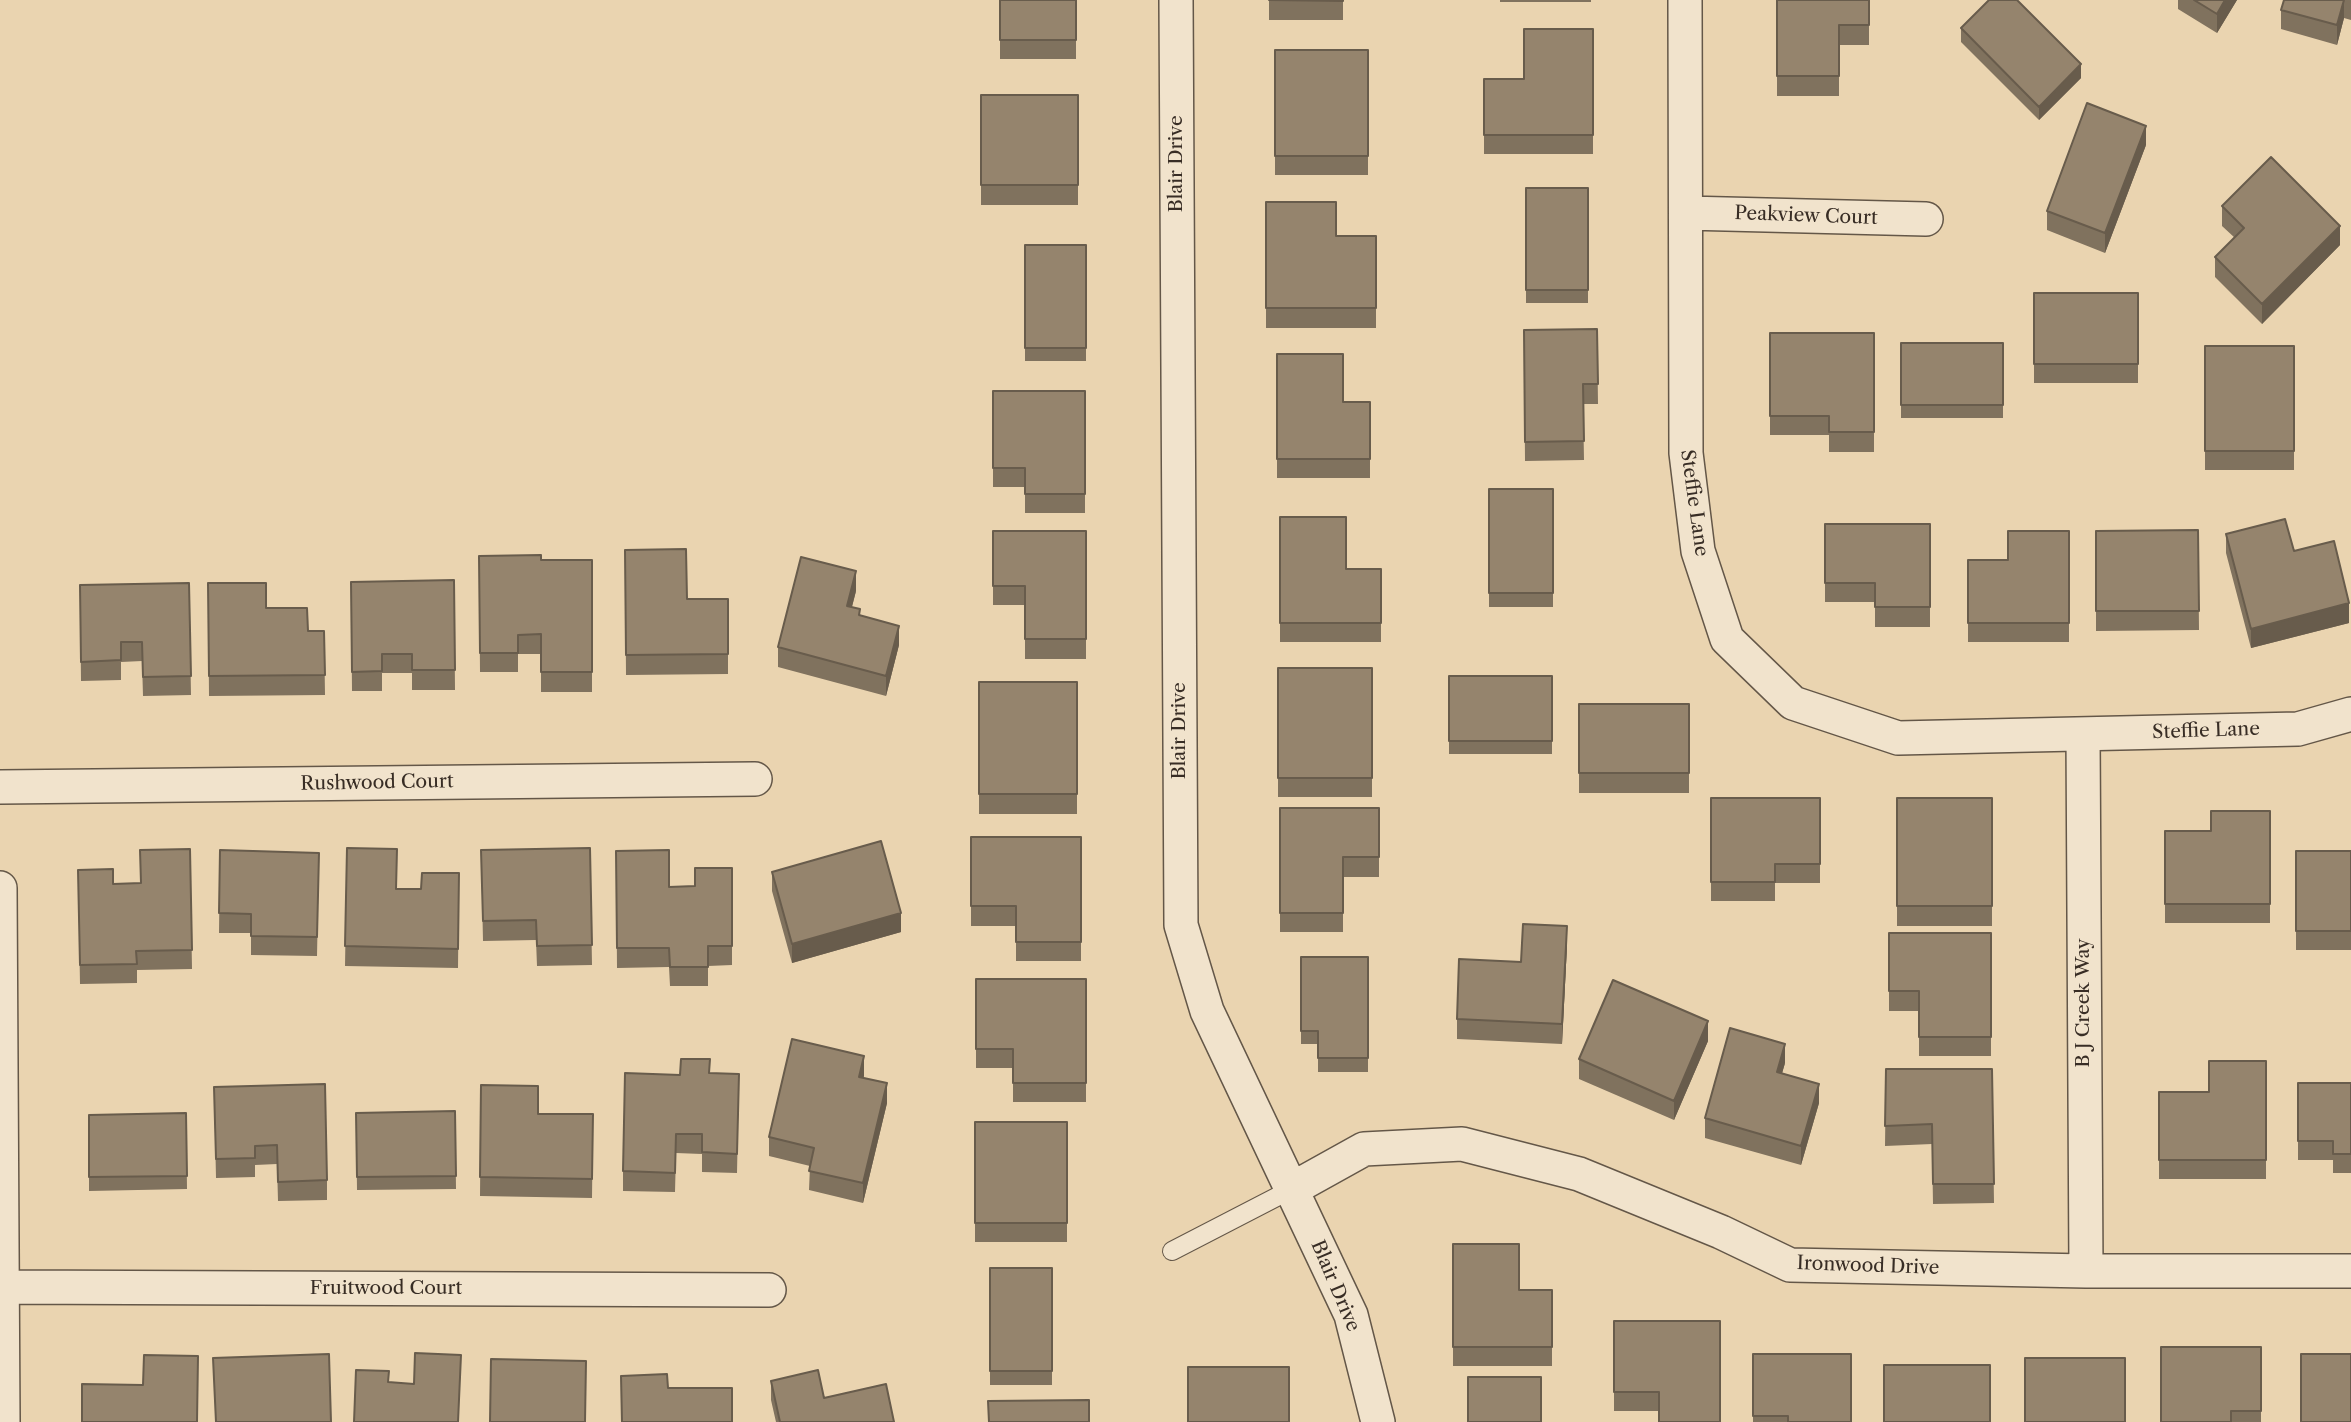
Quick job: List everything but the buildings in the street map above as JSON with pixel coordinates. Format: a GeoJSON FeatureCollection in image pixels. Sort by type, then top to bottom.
{"type":"FeatureCollection","features":[{"type":"Feature","properties":{"kind":"street","name":"Blair Drive"},"geometry":{"type":"LineString","coordinates":[[1176,0],[1181,925],[1207,1011],[1351,1315],[1378,1422]]}},
{"type":"Feature","properties":{"kind":"street","name":"Steffie Lane"},"geometry":{"type":"LineString","coordinates":[[1685,0],[1686,453],[1698,551],[1727,639],[1794,703],[1898,738],[2298,729],[2351,715]]}},
{"type":"Feature","properties":{"kind":"street","name":"Peakview Court"},"geometry":{"type":"LineString","coordinates":[[1686,213],[1926,219]]}},
{"type":"Feature","properties":{"kind":"street","name":"B J Creek Way"},"geometry":{"type":"LineString","coordinates":[[2083,734],[2086,1271]]}},
{"type":"Feature","properties":{"kind":"street","name":"Rushwood Court"},"geometry":{"type":"LineString","coordinates":[[0,787],[755,779]]}},
{"type":"Feature","properties":{"kind":"street"},"geometry":{"type":"LineString","coordinates":[[0,888],[4,1422]]}},
{"type":"Feature","properties":{"kind":"street","name":"Ironwood Drive"},"geometry":{"type":"LineString","coordinates":[[1292,1189],[1364,1149],[1462,1144],[1579,1174],[1790,1265],[2086,1271],[2351,1271]]}},
{"type":"Feature","properties":{"kind":"street","name":"Fruitwood Court"},"geometry":{"type":"LineString","coordinates":[[3,1287],[769,1290]]}},
{"type":"Feature","properties":{"kind":"lane"},"geometry":{"type":"LineString","coordinates":[[1172,1251],[1292,1189]]}}]}
